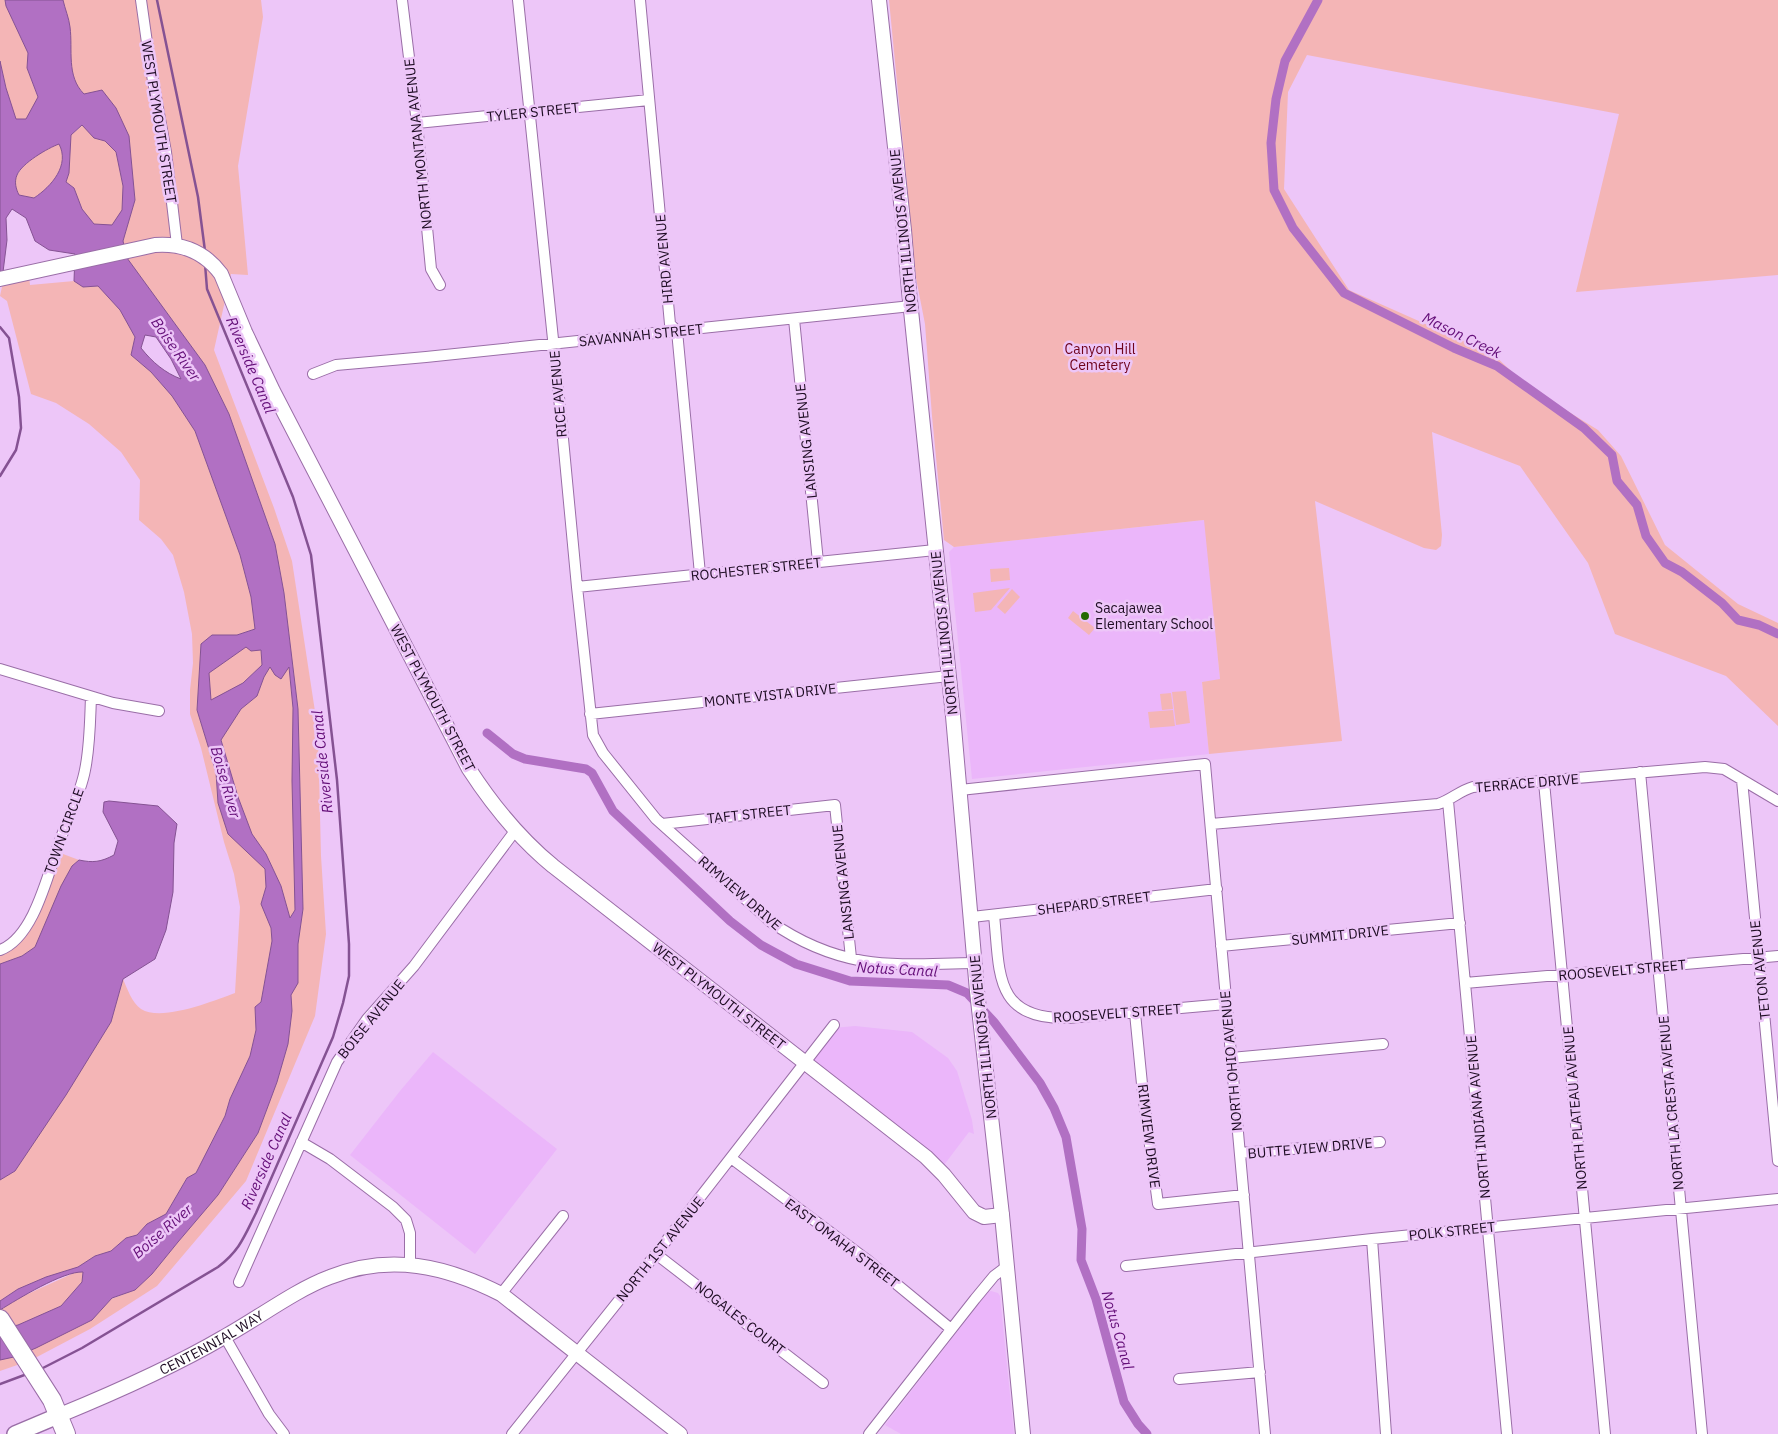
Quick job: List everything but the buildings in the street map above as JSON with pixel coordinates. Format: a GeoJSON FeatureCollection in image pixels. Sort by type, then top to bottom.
{"type":"FeatureCollection","features":[{"type":"Feature","properties":{"kind":"highway"},"geometry":{"type":"LineString","coordinates":[[0,1319],[47,1392],[60,1415],[66,1434]]}},
{"type":"Feature","properties":{"kind":"main road","name":"CENTENNIAL WAY"},"geometry":{"type":"LineString","coordinates":[[15,1434],[60,1415]]}},
{"type":"Feature","properties":{"kind":"street","name":"WEST PLYMOUTH STREET"},"geometry":{"type":"LineString","coordinates":[[141,0],[150,64],[166,152],[177,245]]}},
{"type":"Feature","properties":{"kind":"street","name":"NORTH MONTANA AVENUE"},"geometry":{"type":"LineString","coordinates":[[402,0],[417,123],[431,269],[440,285]]}},
{"type":"Feature","properties":{"kind":"street","name":"RICE AVENUE"},"geometry":{"type":"LineString","coordinates":[[518,0],[590,714],[593,735],[603,754],[623,778]]}},
{"type":"Feature","properties":{"kind":"street","name":"HIRD AVENUE"},"geometry":{"type":"LineString","coordinates":[[640,0],[670,324],[677,331],[700,574]]}},
{"type":"Feature","properties":{"kind":"street","name":"NORTH ILLINOIS AVENUE"},"geometry":{"type":"LineString","coordinates":[[879,0],[949,676],[972,917],[977,991],[1002,1215],[1023,1434]]}},
{"type":"Feature","properties":{"kind":"street","name":"TYLER STREET"},"geometry":{"type":"LineString","coordinates":[[417,123],[649,100]]}},
{"type":"Feature","properties":{"kind":"street","name":"WEST PLYMOUTH STREET"},"geometry":{"type":"LineString","coordinates":[[0,279],[155,245],[177,245],[190,248],[205,257],[221,274],[245,332],[273,391],[470,769],[492,804],[514,831],[560,872],[926,1157],[944,1175],[974,1212],[984,1217],[1002,1215]]}},
{"type":"Feature","properties":{"kind":"street","name":"SAVANNAH STREET"},"geometry":{"type":"LineString","coordinates":[[312,374],[336,366],[911,306]]}},
{"type":"Feature","properties":{"kind":"street","name":"LANSING AVENUE"},"geometry":{"type":"LineString","coordinates":[[794,319],[818,562]]}},
{"type":"Feature","properties":{"kind":"street","name":"ROCHESTER STREET"},"geometry":{"type":"LineString","coordinates":[[577,587],[936,550]]}},
{"type":"Feature","properties":{"kind":"street"},"geometry":{"type":"LineString","coordinates":[[0,669],[113,703],[159,711]]}},
{"type":"Feature","properties":{"kind":"street","name":"MONTE VISTA DRIVE"},"geometry":{"type":"LineString","coordinates":[[590,714],[949,676]]}},
{"type":"Feature","properties":{"kind":"street","name":"TOWN CIRCLE"},"geometry":{"type":"LineString","coordinates":[[0,950],[16,940],[25,928],[42,892],[79,791],[86,767],[92,697]]}},
{"type":"Feature","properties":{"kind":"street","name":"NORTH OHIO AVENUE"},"geometry":{"type":"LineString","coordinates":[[960,790],[1205,764],[1265,1434]]}},
{"type":"Feature","properties":{"kind":"street","name":"TERRACE DRIVE"},"geometry":{"type":"LineString","coordinates":[[1211,824],[1438,804],[1448,801],[1463,790],[1473,787],[1705,766],[1724,769],[1778,801]]}},
{"type":"Feature","properties":{"kind":"street","name":"NORTH LA CRESTA AVENUE"},"geometry":{"type":"LineString","coordinates":[[1640,772],[1702,1434]]}},
{"type":"Feature","properties":{"kind":"street","name":"RIMVIEW DRIVE"},"geometry":{"type":"LineString","coordinates":[[623,778],[662,824],[771,922],[790,935],[839,955],[864,961],[975,964]]}},
{"type":"Feature","properties":{"kind":"street","name":"TETON AVENUE"},"geometry":{"type":"LineString","coordinates":[[1742,780],[1759,958],[1774,1078],[1778,1162]]}},
{"type":"Feature","properties":{"kind":"street","name":"NORTH PLATEAU AVENUE"},"geometry":{"type":"LineString","coordinates":[[1544,782],[1605,1434]]}},
{"type":"Feature","properties":{"kind":"street","name":"NORTH INDIANA AVENUE"},"geometry":{"type":"LineString","coordinates":[[1448,801],[1507,1434]]}},
{"type":"Feature","properties":{"kind":"street","name":"LANSING AVENUE"},"geometry":{"type":"LineString","coordinates":[[835,805],[851,958]]}},
{"type":"Feature","properties":{"kind":"street","name":"TAFT STREET"},"geometry":{"type":"LineString","coordinates":[[662,824],[835,805]]}},
{"type":"Feature","properties":{"kind":"street","name":"BOISE AVENUE"},"geometry":{"type":"LineString","coordinates":[[239,1282],[337,1062],[352,1038],[414,966],[514,831]]}},
{"type":"Feature","properties":{"kind":"street","name":"SHEPARD STREET"},"geometry":{"type":"LineString","coordinates":[[972,917],[1217,889]]}},
{"type":"Feature","properties":{"kind":"street","name":"ROOSEVELT STREET"},"geometry":{"type":"LineString","coordinates":[[994,915],[1001,980],[1013,1003],[1025,1012],[1050,1019],[1226,1004]]}},
{"type":"Feature","properties":{"kind":"street","name":"SUMMIT DRIVE"},"geometry":{"type":"LineString","coordinates":[[1221,946],[1460,923]]}},
{"type":"Feature","properties":{"kind":"street","name":"ROOSEVELT STREET"},"geometry":{"type":"LineString","coordinates":[[1465,983],[1778,956]]}},
{"type":"Feature","properties":{"kind":"street","name":"RIMVIEW DRIVE"},"geometry":{"type":"LineString","coordinates":[[1135,1013],[1143,1094],[1158,1204],[1244,1195]]}},
{"type":"Feature","properties":{"kind":"street","name":"NORTH 1ST AVENUE"},"geometry":{"type":"LineString","coordinates":[[512,1434],[656,1254],[834,1025]]}},
{"type":"Feature","properties":{"kind":"street"},"geometry":{"type":"LineString","coordinates":[[1231,1058],[1383,1044]]}},
{"type":"Feature","properties":{"kind":"street"},"geometry":{"type":"LineString","coordinates":[[301,1142],[330,1159],[393,1207],[406,1220],[410,1233],[410,1265]]}},
{"type":"Feature","properties":{"kind":"street","name":"BUTTE VIEW DRIVE"},"geometry":{"type":"LineString","coordinates":[[1240,1153],[1380,1142]]}},
{"type":"Feature","properties":{"kind":"street","name":"EAST OMAHA STREET"},"geometry":{"type":"LineString","coordinates":[[731,1158],[866,1260],[952,1329]]}},
{"type":"Feature","properties":{"kind":"street","name":"POLK STREET"},"geometry":{"type":"LineString","coordinates":[[1126,1266],[1488,1227],[1778,1199]]}},
{"type":"Feature","properties":{"kind":"street"},"geometry":{"type":"LineString","coordinates":[[502,1294],[563,1216]]}},
{"type":"Feature","properties":{"kind":"street"},"geometry":{"type":"LineString","coordinates":[[1372,1239],[1386,1434]]}},
{"type":"Feature","properties":{"kind":"street","name":"NOGALES COURT"},"geometry":{"type":"LineString","coordinates":[[656,1254],[823,1383]]}},
{"type":"Feature","properties":{"kind":"street","name":"CENTENNIAL WAY"},"geometry":{"type":"LineString","coordinates":[[60,1415],[141,1380],[225,1337],[306,1288],[329,1277],[381,1264],[410,1265],[454,1273],[502,1294],[680,1434]]}},
{"type":"Feature","properties":{"kind":"street"},"geometry":{"type":"LineString","coordinates":[[869,1434],[994,1276],[1006,1267]]}},
{"type":"Feature","properties":{"kind":"street"},"geometry":{"type":"LineString","coordinates":[[225,1337],[269,1414],[284,1434]]}},
{"type":"Feature","properties":{"kind":"street"},"geometry":{"type":"LineString","coordinates":[[1179,1379],[1260,1372]]}},
{"type":"Feature","properties":{"kind":"shaded area","name":"Sacajawea Elementary School"},"geometry":{"type":"Polygon","coordinates":[[[1205,520],[1220,680],[1202,682],[1209,754],[972,779],[949,552],[954,547],[1205,520]]]}},
{"type":"Feature","properties":{"kind":"shaded area"},"geometry":{"type":"Polygon","coordinates":[[[855,1026],[912,1032],[948,1058],[957,1071],[972,1120],[974,1134],[969,1132],[944,1165],[934,1154],[810,1058],[833,1028],[855,1026]]]}},
{"type":"Feature","properties":{"kind":"shaded area"},"geometry":{"type":"Polygon","coordinates":[[[433,1052],[557,1149],[475,1254],[350,1155],[433,1052]]]}},
{"type":"Feature","properties":{"kind":"shaded area"},"geometry":{"type":"Polygon","coordinates":[[[988,1292],[998,1293],[1000,1296],[1014,1434],[901,1434],[885,1425],[988,1292]]]}},
{"type":"Feature","properties":{"kind":"green space"},"geometry":{"type":"Polygon","coordinates":[[[0,0],[5,0],[28,53],[27,68],[38,98],[27,119],[16,120],[6,88],[0,61],[0,0]]]}},
{"type":"Feature","properties":{"kind":"green space"},"geometry":{"type":"Polygon","coordinates":[[[63,0],[261,0],[263,17],[238,166],[248,275],[231,274],[214,350],[292,561],[318,731],[321,856],[326,934],[315,1016],[246,1181],[157,1286],[90,1329],[35,1358],[30,1350],[92,1320],[111,1299],[135,1290],[152,1274],[218,1195],[258,1133],[277,1082],[288,1044],[292,1011],[291,995],[298,982],[298,944],[303,909],[298,709],[284,593],[275,544],[229,414],[205,365],[127,258],[123,241],[135,200],[129,136],[76,86],[70,60],[70,26],[63,0]]]}},
{"type":"Feature","properties":{"kind":"green space","name":"Canyon Hill Cemetery"},"geometry":{"type":"Polygon","coordinates":[[[889,0],[1778,0],[1778,275],[1576,292],[1619,114],[1307,55],[1288,92],[1284,189],[1349,290],[1493,354],[1527,386],[1598,430],[1621,456],[1665,545],[1738,604],[1778,623],[1778,726],[1726,676],[1615,634],[1588,563],[1520,466],[1432,432],[1442,535],[1441,546],[1436,550],[1424,548],[1315,501],[1342,741],[1209,754],[1202,682],[1220,679],[1204,520],[954,547],[944,540],[925,324],[916,278],[889,0]]]}},
{"type":"Feature","properties":{"kind":"green space"},"geometry":{"type":"Polygon","coordinates":[[[83,125],[94,138],[105,141],[116,152],[123,186],[122,211],[112,226],[94,224],[82,209],[74,188],[66,182],[69,173],[71,135],[83,125]]]}},
{"type":"Feature","properties":{"kind":"green space"},"geometry":{"type":"Polygon","coordinates":[[[59,143],[62,151],[61,167],[53,181],[34,198],[19,195],[15,188],[15,181],[23,167],[59,143]]]}},
{"type":"Feature","properties":{"kind":"green space"},"geometry":{"type":"Polygon","coordinates":[[[29,276],[30,285],[74,281],[83,287],[98,286],[120,310],[135,337],[131,355],[151,372],[172,396],[195,431],[240,555],[251,597],[255,629],[237,635],[212,635],[201,644],[197,710],[216,772],[218,803],[254,857],[265,869],[266,887],[261,904],[271,928],[272,941],[261,1002],[255,1007],[256,1030],[250,1056],[230,1099],[225,1116],[196,1173],[187,1178],[166,1214],[147,1224],[137,1235],[126,1238],[111,1251],[95,1256],[78,1267],[46,1277],[18,1289],[0,1301],[0,1180],[15,1171],[111,1022],[123,979],[135,1003],[141,1009],[150,1012],[174,1012],[188,1009],[235,993],[240,907],[234,874],[224,842],[201,748],[190,714],[193,663],[192,634],[184,592],[173,555],[161,539],[139,520],[140,480],[121,452],[89,424],[56,403],[31,394],[7,301],[0,296],[3,282],[29,276]]]}},
{"type":"Feature","properties":{"kind":"green space"},"geometry":{"type":"Polygon","coordinates":[[[1009,568],[1010,580],[991,582],[990,569],[1009,568]]]}},
{"type":"Feature","properties":{"kind":"green space"},"geometry":{"type":"Polygon","coordinates":[[[1010,588],[991,610],[975,612],[973,593],[1010,588]]]}},
{"type":"Feature","properties":{"kind":"green space"},"geometry":{"type":"Polygon","coordinates":[[[1012,589],[1020,597],[1005,614],[997,607],[1012,589]]]}},
{"type":"Feature","properties":{"kind":"green space"},"geometry":{"type":"Polygon","coordinates":[[[1073,611],[1095,628],[1089,635],[1068,618],[1073,611]]]}},
{"type":"Feature","properties":{"kind":"green space"},"geometry":{"type":"Polygon","coordinates":[[[246,647],[261,650],[262,665],[243,683],[211,701],[208,673],[246,647]]]}},
{"type":"Feature","properties":{"kind":"green space"},"geometry":{"type":"Polygon","coordinates":[[[270,666],[285,672],[289,667],[293,708],[295,910],[290,918],[281,886],[266,854],[252,834],[238,797],[221,739],[241,709],[257,696],[270,666]]]}},
{"type":"Feature","properties":{"kind":"green space"},"geometry":{"type":"Polygon","coordinates":[[[1186,691],[1190,723],[1176,725],[1172,692],[1186,691]]]}},
{"type":"Feature","properties":{"kind":"green space"},"geometry":{"type":"Polygon","coordinates":[[[1171,693],[1173,709],[1162,710],[1160,694],[1171,693]]]}},
{"type":"Feature","properties":{"kind":"green space"},"geometry":{"type":"Polygon","coordinates":[[[1173,710],[1175,726],[1150,728],[1148,712],[1173,710]]]}},
{"type":"Feature","properties":{"kind":"green space"},"geometry":{"type":"Polygon","coordinates":[[[63,854],[79,860],[72,866],[35,947],[22,956],[0,964],[0,954],[19,943],[31,927],[63,854]]]}},
{"type":"Feature","properties":{"kind":"green space"},"geometry":{"type":"Polygon","coordinates":[[[76,1272],[83,1272],[82,1282],[61,1306],[18,1325],[0,1329],[0,1310],[19,1298],[76,1272]]]}},
{"type":"Feature","properties":{"kind":"green space"},"geometry":{"type":"Polygon","coordinates":[[[14,1357],[23,1363],[0,1371],[0,1360],[14,1357]]]}},
{"type":"Feature","properties":{"kind":"water","name":"Boise River"},"geometry":{"type":"Polygon","coordinates":[[[5,0],[63,0],[70,27],[72,71],[78,87],[84,94],[102,90],[116,108],[129,136],[135,200],[123,241],[127,258],[205,365],[229,414],[275,544],[284,593],[298,709],[303,909],[298,944],[298,983],[291,995],[292,1011],[288,1044],[277,1082],[258,1133],[218,1195],[152,1274],[135,1290],[112,1298],[92,1320],[36,1348],[14,1357],[0,1360],[0,1329],[18,1325],[61,1306],[82,1282],[83,1272],[64,1276],[53,1281],[0,1310],[0,1301],[18,1289],[46,1277],[78,1267],[95,1256],[111,1251],[126,1238],[137,1235],[147,1224],[166,1214],[187,1178],[196,1173],[225,1116],[230,1099],[250,1056],[256,1030],[255,1007],[261,1002],[272,941],[271,928],[261,904],[266,887],[265,869],[228,834],[218,803],[216,772],[197,710],[201,644],[212,635],[237,635],[255,629],[251,597],[240,555],[195,431],[172,396],[151,372],[131,355],[135,337],[120,310],[98,286],[83,287],[74,281],[75,254],[49,250],[35,241],[26,218],[12,209],[6,218],[7,240],[3,272],[0,273],[0,61],[16,119],[26,119],[38,97],[27,68],[28,53],[5,0]],[[82,125],[71,135],[69,173],[66,182],[74,188],[82,209],[94,224],[112,225],[122,210],[123,186],[116,152],[105,141],[94,138],[82,125]],[[59,144],[42,152],[24,166],[17,175],[16,188],[19,195],[34,198],[53,181],[61,167],[62,152],[59,144]],[[145,335],[141,348],[159,366],[181,379],[171,359],[156,337],[145,335]],[[246,647],[209,673],[211,700],[243,683],[262,665],[261,650],[251,651],[246,647]],[[270,667],[257,696],[241,709],[221,740],[238,797],[252,834],[266,854],[281,886],[290,918],[295,910],[292,781],[293,708],[289,667],[281,679],[275,675],[270,667]]]}},
{"type":"Feature","properties":{"kind":"water"},"geometry":{"type":"Polygon","coordinates":[[[104,802],[158,806],[177,824],[174,843],[173,892],[166,930],[155,959],[123,979],[111,1022],[66,1095],[15,1171],[0,1180],[0,964],[22,956],[35,947],[61,886],[72,866],[79,860],[97,861],[114,855],[118,841],[103,812],[104,802]]]}},
{"type":"Feature","properties":{"kind":"waterway","name":"Riverside Canal"},"geometry":{"type":"LineString","coordinates":[[157,0],[198,197],[205,251]]}},
{"type":"Feature","properties":{"kind":"waterway","name":"Mason Creek"},"geometry":{"type":"LineString","coordinates":[[1318,0],[1285,61],[1276,99],[1271,143],[1274,190],[1293,228],[1344,293],[1454,348],[1497,366],[1584,428],[1612,455],[1617,481],[1637,505],[1646,536],[1665,563],[1682,572],[1722,603],[1738,620],[1759,625],[1778,634]]}},
{"type":"Feature","properties":{"kind":"waterway","name":"Riverside Canal"},"geometry":{"type":"LineString","coordinates":[[39,1370],[82,1348],[218,1267],[237,1249],[256,1213],[333,1037],[349,976],[349,944],[337,780],[311,555],[293,497],[207,289],[205,264]]}},
{"type":"Feature","properties":{"kind":"waterway"},"geometry":{"type":"LineString","coordinates":[[0,327],[9,338],[19,397],[21,428],[16,450],[0,476]]}},
{"type":"Feature","properties":{"kind":"waterway","name":"Notus Canal"},"geometry":{"type":"LineString","coordinates":[[487,733],[513,754],[525,759],[586,769],[592,773],[613,811],[730,921],[761,945],[796,964],[850,981],[948,985],[967,993],[994,1022],[1040,1083],[1054,1108],[1066,1137],[1082,1229],[1081,1260],[1096,1299],[1124,1402],[1147,1434]]}},
{"type":"Feature","properties":{"kind":"waterway","name":"Riverside Canal"},"geometry":{"type":"LineString","coordinates":[[0,1384],[27,1374]]}},
{"type":"Feature","properties":{"kind":"place","name":"Sacajawea Elementary School"},"geometry":{"type":"Point","coordinates":[1085,616]}}]}
